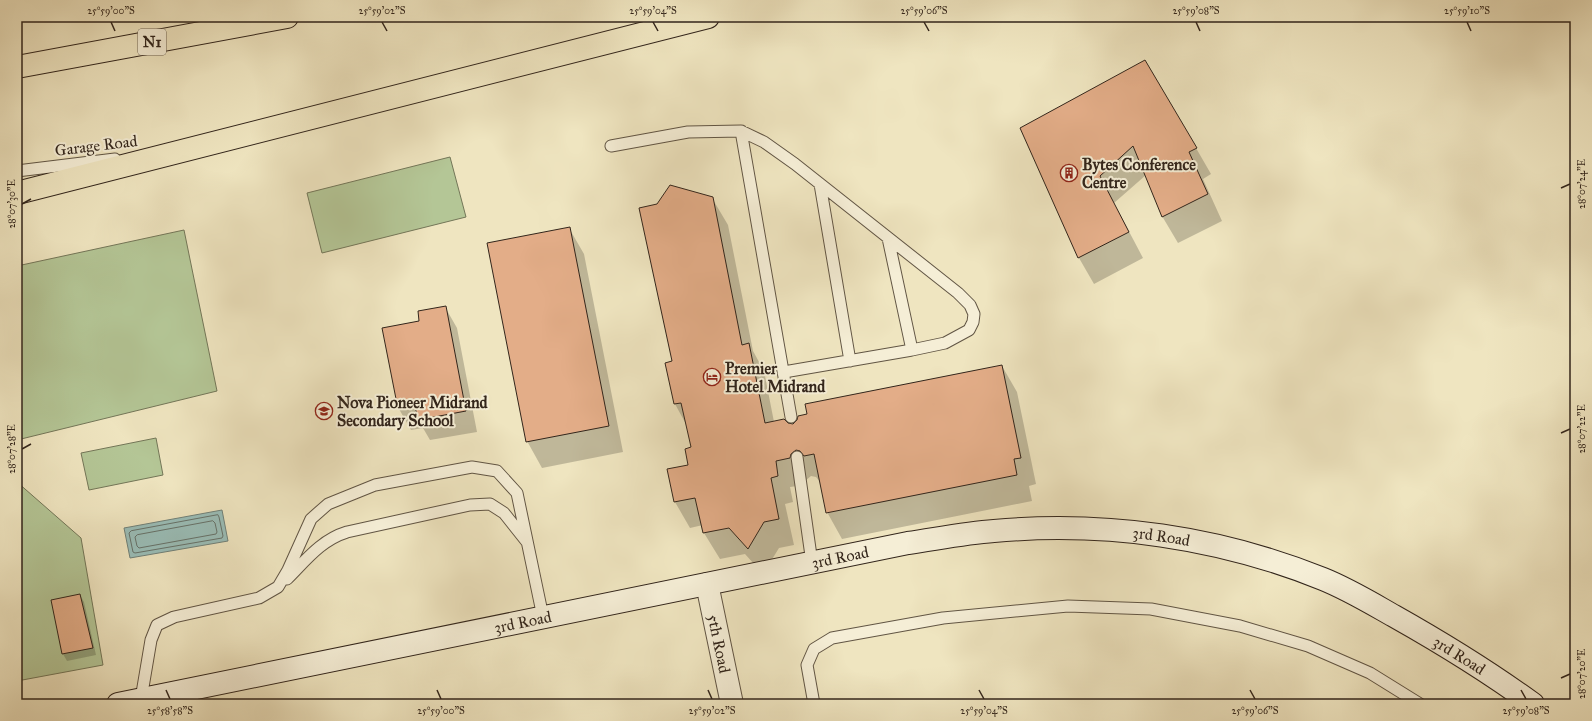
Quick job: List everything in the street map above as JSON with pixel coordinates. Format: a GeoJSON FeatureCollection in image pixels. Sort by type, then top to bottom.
{"type":"FeatureCollection","features":[{"type":"Feature","properties":{"kind":"highway","name":"N1"},"geometry":{"type":"LineString","coordinates":[[17,68],[288,17]]}},
{"type":"Feature","properties":{"kind":"highway"},"geometry":{"type":"LineString","coordinates":[[17,193],[708,17]]}},
{"type":"Feature","properties":{"kind":"street","name":"3rd Road"},"geometry":{"type":"LineString","coordinates":[[118,704],[908,543],[994,531],[1078,528],[1115,530],[1175,537],[1242,551],[1324,579],[1359,596],[1436,639],[1533,704]]}},
{"type":"Feature","properties":{"kind":"street","name":"5th Road"},"geometry":{"type":"LineString","coordinates":[[707,584],[732,704]]}},
{"type":"Feature","properties":{"kind":"lane"},"geometry":{"type":"LineString","coordinates":[[741,131],[791,418]]}},
{"type":"Feature","properties":{"kind":"lane"},"geometry":{"type":"LineString","coordinates":[[611,146],[688,132],[741,131],[764,142],[820,184],[958,293],[970,305],[974,314],[973,322],[969,330],[945,343],[784,372]]}},
{"type":"Feature","properties":{"kind":"lane","name":"Garage Road"},"geometry":{"type":"LineString","coordinates":[[17,171],[179,151]]}},
{"type":"Feature","properties":{"kind":"lane"},"geometry":{"type":"LineString","coordinates":[[820,184],[850,361]]}},
{"type":"Feature","properties":{"kind":"lane"},"geometry":{"type":"LineString","coordinates":[[888,238],[912,350]]}},
{"type":"Feature","properties":{"kind":"lane"},"geometry":{"type":"LineString","coordinates":[[796,457],[812,562]]}},
{"type":"Feature","properties":{"kind":"lane"},"geometry":{"type":"LineString","coordinates":[[278,587],[288,570],[311,519],[328,504],[375,485],[472,468],[497,471],[517,493],[543,617]]}},
{"type":"Feature","properties":{"kind":"lane"},"geometry":{"type":"LineString","coordinates":[[141,700],[151,640],[157,624],[174,617],[259,598],[278,587],[320,546],[335,536],[347,532],[470,505],[490,504],[504,513],[528,544]]}},
{"type":"Feature","properties":{"kind":"lane"},"geometry":{"type":"LineString","coordinates":[[814,704],[807,665],[814,649],[832,638],[943,618],[1068,606],[1151,609],[1240,626],[1315,649],[1370,673],[1420,704]]}},
{"type":"Feature","properties":{"kind":"green space"},"geometry":{"type":"Polygon","coordinates":[[[450,157],[466,217],[322,253],[307,193],[450,157]]]}},
{"type":"Feature","properties":{"kind":"green space"},"geometry":{"type":"Polygon","coordinates":[[[184,230],[217,391],[17,440],[17,266],[184,230]]]}},
{"type":"Feature","properties":{"kind":"green space"},"geometry":{"type":"Polygon","coordinates":[[[156,438],[163,475],[89,490],[81,453],[156,438]]]}},
{"type":"Feature","properties":{"kind":"green space"},"geometry":{"type":"Polygon","coordinates":[[[17,482],[81,538],[103,665],[17,681],[17,482]]]}},
{"type":"Feature","properties":{"kind":"water"},"geometry":{"type":"Polygon","coordinates":[[[222,510],[228,541],[130,558],[124,528],[222,510]]]}},
{"type":"Feature","properties":{"kind":"building","name":"Bytes Conference Centre"},"geometry":{"type":"Polygon","coordinates":[[[1145,60],[1197,148],[1189,152],[1208,194],[1162,217],[1133,146],[1100,176],[1129,232],[1078,258],[1020,128],[1145,60]]]}},
{"type":"Feature","properties":{"kind":"building","name":"Premier Hotel Midrand"},"geometry":{"type":"Polygon","coordinates":[[[670,185],[713,197],[742,345],[749,343],[765,423],[784,419],[788,423],[793,424],[797,420],[798,416],[807,414],[805,404],[1002,365],[1021,458],[1014,459],[1017,475],[826,513],[814,454],[804,456],[800,451],[796,450],[791,454],[790,458],[776,461],[778,476],[771,478],[779,519],[764,522],[748,549],[729,528],[703,533],[695,498],[674,502],[667,469],[688,465],[685,449],[691,447],[681,403],[674,404],[665,363],[672,361],[639,208],[657,204],[670,185]]]}},
{"type":"Feature","properties":{"kind":"building"},"geometry":{"type":"Polygon","coordinates":[[[570,227],[609,426],[526,442],[487,243],[570,227]]]}},
{"type":"Feature","properties":{"kind":"building"},"geometry":{"type":"Polygon","coordinates":[[[446,306],[466,411],[418,420],[415,406],[398,409],[382,328],[419,321],[418,311],[446,306]]]}},
{"type":"Feature","properties":{"kind":"building"},"geometry":{"type":"Polygon","coordinates":[[[80,594],[93,648],[62,654],[51,600],[80,594]]]}},
{"type":"Feature","properties":{"kind":"place","name":"Bytes Conference Centre"},"geometry":{"type":"Point","coordinates":[1069,173]}},
{"type":"Feature","properties":{"kind":"place","name":"Premier Hotel Midrand"},"geometry":{"type":"Point","coordinates":[712,377]}},
{"type":"Feature","properties":{"kind":"place","name":"Nova Pioneer Midrand Secondary School"},"geometry":{"type":"Point","coordinates":[324,411]}}]}
